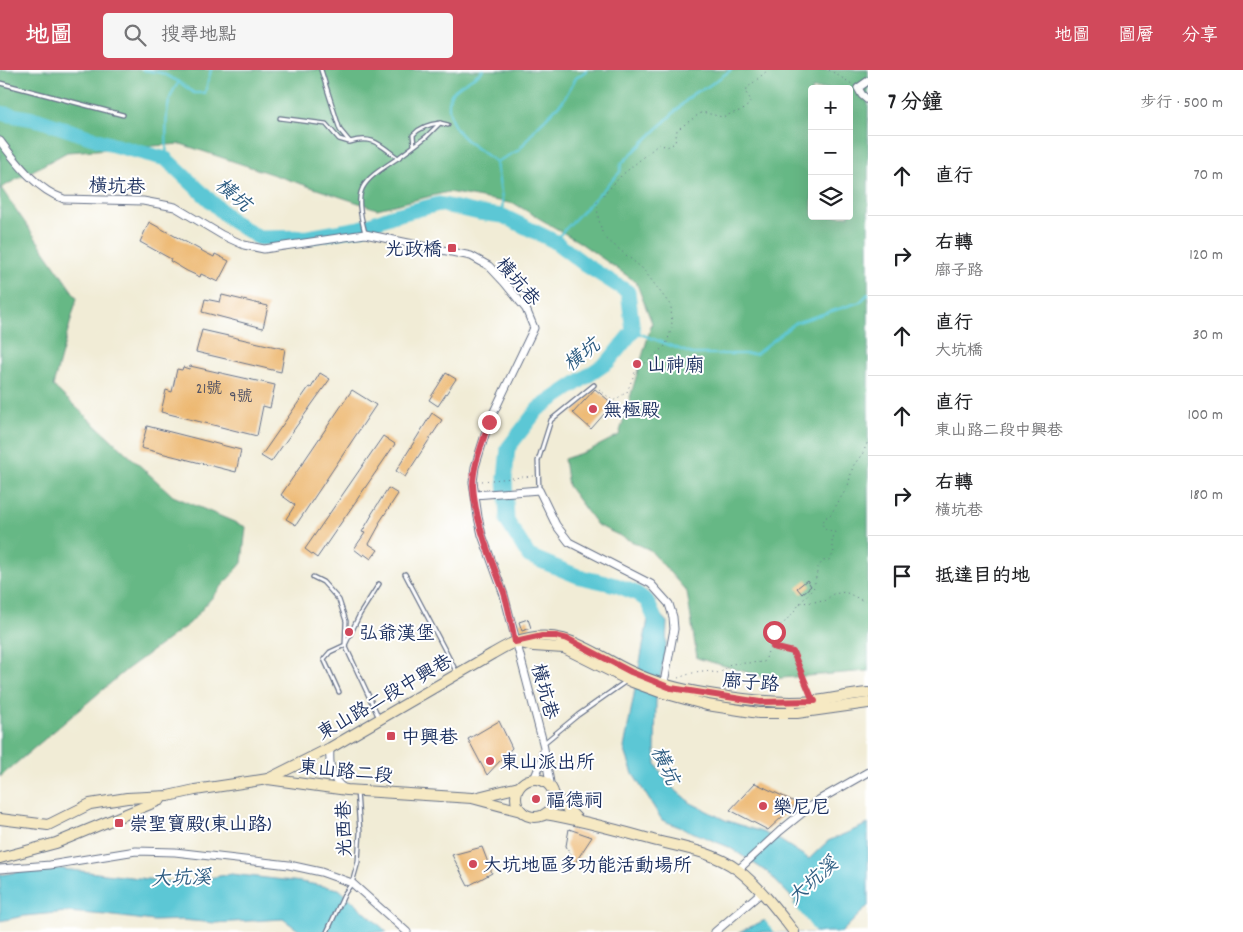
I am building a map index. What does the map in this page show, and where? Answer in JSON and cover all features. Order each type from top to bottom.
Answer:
[{"type":"main road","points":[[515,642],[533,646],[564,648],[662,689]]},
{"type":"main road","name":"東山路二段中興巷","points":[[268,779],[330,748],[515,642]]},
{"type":"main road","name":"廍子路","points":[[662,689],[760,702],[815,701],[868,693]]},
{"type":"main road","name":"廍子路","points":[[662,689],[707,705],[759,712],[797,713],[868,703]]},
{"type":"main road","name":"東山路二段","points":[[0,819],[48,826],[90,804],[127,798],[168,796],[268,779],[352,790],[472,798],[521,811]]},
{"type":"main road","points":[[472,798],[519,787],[529,780],[541,780],[578,820]]},
{"type":"main road","points":[[519,787],[516,799],[521,811],[531,817],[545,814],[552,807],[553,792]]},
{"type":"main road","name":"東山路二段","points":[[0,858],[56,842],[168,796]]},
{"type":"main road","points":[[545,814],[578,820],[694,850],[742,867],[794,932]]},
{"type":"street","points":[[868,80],[858,88],[868,100]]},
{"type":"street","name":"橫坑巷","points":[[0,141],[16,162],[42,187],[64,199],[143,201],[175,206],[222,235],[244,245],[264,249],[365,234],[470,256],[489,266],[504,282],[526,309],[534,328],[489,422],[475,467],[475,495],[482,534],[504,595],[543,743],[553,792]]},
{"type":"street","points":[[475,495],[539,490],[556,525],[569,542],[651,584],[669,604],[673,617],[674,630],[662,689]]},
{"type":"street","points":[[534,779],[542,760],[543,743]]},
{"type":"street","points":[[330,748],[332,775],[340,786],[352,790]]},
{"type":"street","points":[[742,867],[780,831],[817,801],[868,772]]},
{"type":"street","points":[[0,869],[50,865],[136,851],[174,852],[289,865],[321,872],[352,883],[407,932]]},
{"type":"street","points":[[715,932],[762,892]]},
{"type":"lane","points":[[321,70],[340,130],[350,142]]},
{"type":"lane","points":[[0,83],[123,115]]},
{"type":"lane","points":[[280,118],[326,124],[338,140],[350,142],[361,139],[375,141],[398,158]]},
{"type":"lane","points":[[365,234],[360,215],[360,196],[363,184],[414,146],[440,123]]},
{"type":"lane","points":[[414,146],[413,135],[427,125],[440,123],[448,125]]},
{"type":"lane","points":[[539,490],[538,461],[551,420],[594,385]]},
{"type":"lane","points":[[405,574],[458,674]]},
{"type":"lane","points":[[314,577],[323,582],[339,600],[346,621],[345,645],[380,719]]},
{"type":"lane","points":[[339,692],[324,659],[330,652],[345,645],[360,614],[380,584]]},
{"type":"lane","points":[[543,743],[630,677]]},
{"type":"lane","name":"光西巷","points":[[327,932],[352,883],[360,856],[360,832],[352,790]]},
{"type":"path","points":[[594,385],[613,401],[628,392],[636,372],[666,345],[672,327],[671,306],[643,269],[603,236],[597,202],[622,175],[659,144],[667,147],[675,143],[677,130],[702,112],[722,117],[745,109],[751,100],[746,93],[747,88],[768,70]]},
{"type":"path","points":[[829,70],[858,88]]},
{"type":"path","points":[[773,647],[770,637],[814,587],[818,567],[823,561],[829,560],[834,553],[832,541],[836,532],[825,530],[822,524],[825,518],[831,514],[848,486],[853,466],[864,452],[868,441]]},
{"type":"path","points":[[474,482],[538,475]]},
{"type":"path","points":[[800,603],[825,600],[833,594],[845,592],[868,604]]},
{"type":"path","points":[[701,671],[718,674],[723,672],[730,664],[764,662],[768,656],[768,651],[773,647]]},
{"type":"path","points":[[773,647],[793,652],[811,696],[815,701]]},
{"type":"green space","points":[[0,70],[868,70],[868,671],[770,679],[697,658],[687,592],[650,550],[597,525],[568,486],[564,459],[590,450],[619,435],[652,323],[636,282],[579,242],[515,204],[448,192],[377,209],[181,144],[67,152],[1,188],[77,298],[53,386],[173,496],[246,527],[242,563],[190,623],[126,670],[0,777]]},
{"type":"water","name":"大坑溪","points":[[647,601],[667,622],[666,646],[656,700],[655,749],[656,764],[668,784],[691,803],[725,820],[778,839],[809,859],[828,841],[868,824],[868,906],[842,932],[739,932],[781,913],[796,902],[767,872],[729,847],[662,820],[633,774],[624,748],[649,614]]},
{"type":"water","points":[[46,867],[181,883],[231,874],[301,882],[339,889],[387,932],[301,932],[283,919],[215,923],[182,920],[154,921],[67,912],[24,916],[0,921],[0,875]]},
{"type":"pier","points":[[792,902],[815,932],[774,932],[763,918],[780,911]]},
{"type":"building","points":[[149,222],[214,257],[215,254],[229,261],[218,282],[201,274],[200,277],[187,271],[170,261],[171,259],[140,242]]},
{"type":"building","points":[[222,295],[268,306],[263,328],[202,312],[205,299],[220,302]]},
{"type":"building","points":[[202,330],[285,349],[281,372],[196,352]]},
{"type":"building","points":[[190,366],[275,385],[270,408],[263,406],[257,436],[161,412],[166,390],[172,392],[177,369],[182,370],[183,367],[189,369]]},
{"type":"building","points":[[320,373],[330,379],[271,462],[261,456],[309,387],[311,388]]},
{"type":"building","points":[[446,373],[456,379],[438,406],[429,400]]},
{"type":"building","name":"無極殿","points":[[595,389],[613,404],[591,429],[573,413]]},
{"type":"building","points":[[352,390],[376,405],[296,525],[286,519],[295,505],[281,495]]},
{"type":"building","points":[[432,413],[442,420],[405,477],[396,471]]},
{"type":"building","points":[[147,426],[241,450],[236,472],[141,448]]},
{"type":"building","points":[[383,436],[395,444],[317,558],[305,549]]},
{"type":"building","points":[[388,488],[398,494],[379,523],[369,544],[378,550],[371,559],[354,549],[365,533],[362,532]]},
{"type":"building","points":[[807,580],[811,586],[802,594],[797,588]]},
{"type":"building","points":[[528,619],[531,628],[522,631],[519,622]]},
{"type":"building","name":"東山派出所","points":[[499,721],[512,748],[487,775],[468,739]]},
{"type":"building","name":"樂尼尼","points":[[755,783],[797,803],[768,830],[730,810]]},
{"type":"building","points":[[569,829],[592,837],[569,872],[562,868],[571,855],[566,846]]},
{"type":"building","name":"大坑地區多功能活動場所","points":[[482,847],[492,873],[468,886],[452,855]]},
{"type":"waterway","points":[[143,70],[162,73],[179,82]]},
{"type":"waterway","points":[[166,159],[168,109],[173,91],[179,82],[194,93],[205,93],[211,70]]},
{"type":"waterway","points":[[483,70],[452,93],[449,99],[449,108],[454,126],[459,133],[473,146],[496,162]]},
{"type":"waterway","points":[[503,216],[496,162],[519,150],[536,128],[563,101],[576,78],[587,70]]},
{"type":"waterway","points":[[554,241],[620,172],[621,164],[694,93],[707,87],[731,70]]},
{"type":"waterway","name":"橫坑","points":[[0,113],[39,120],[113,145],[166,159],[232,221],[259,238],[308,237],[360,228],[392,216],[439,204],[503,216],[554,241],[587,266],[628,292],[633,331],[608,362],[538,409],[508,448],[505,478],[507,521],[529,556],[580,577],[616,585],[636,593],[647,601],[655,619]]},
{"type":"waterway","points":[[633,331],[692,354],[756,354],[795,323],[860,302],[868,294]]},
{"type":"place","name":"光政橋","points":[[452,248]]},
{"type":"place","name":"山神廟","points":[[637,364]]},
{"type":"place","name":"無極殿","points":[[593,409]]},
{"type":"place","name":"弘爺漢堡","points":[[349,632]]},
{"type":"place","name":"中興巷","points":[[391,736]]},
{"type":"place","name":"東山派出所","points":[[490,761]]},
{"type":"place","name":"福德祠","points":[[536,799]]},
{"type":"place","name":"樂尼尼","points":[[763,806]]},
{"type":"place","name":"崇聖寶殿(東山路)","points":[[119,823]]},
{"type":"place","name":"大坑地區多功能活動場所","points":[[473,864]]},
{"type":"route","points":[[489,422],[475,467],[473,482],[482,534],[504,595],[515,642],[542,636],[556,636],[568,639],[631,672],[671,688],[760,702],[815,701],[811,696],[793,652],[773,647],[770,637],[774,632]]}]
